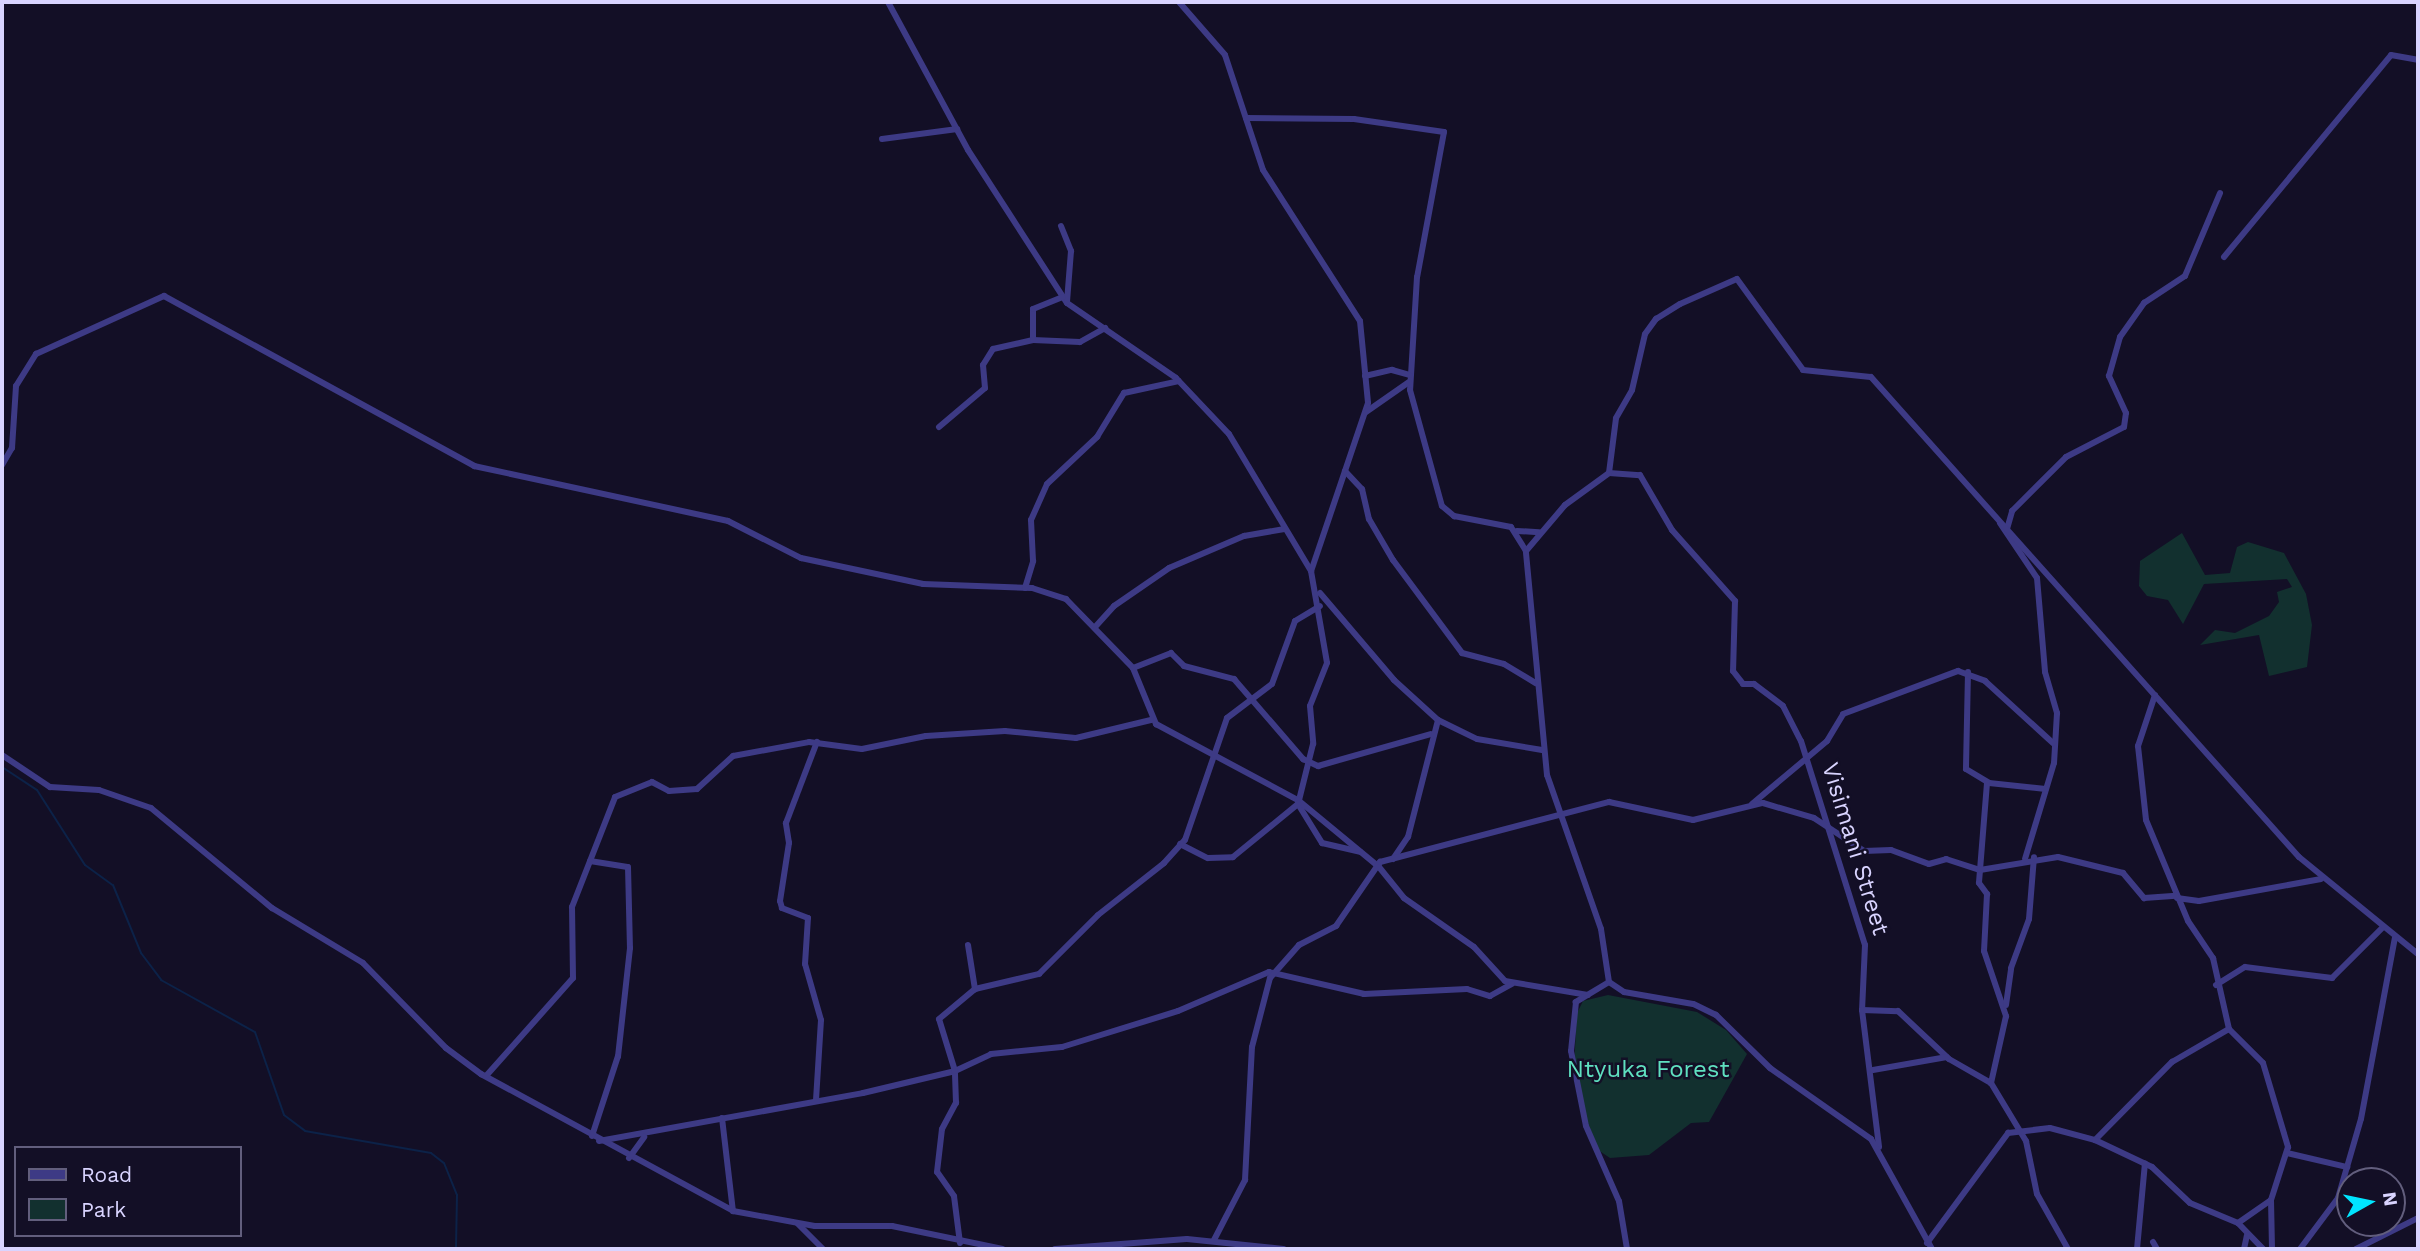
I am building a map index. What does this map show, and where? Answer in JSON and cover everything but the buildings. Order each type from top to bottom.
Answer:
[{"type":"street","points":[[888,2],[957,129],[1065,300],[1179,381],[1240,448],[1284,529],[1311,571],[1320,606],[1327,663],[1310,706],[1307,762],[1298,802],[1233,857],[1208,858],[1180,844]]},
{"type":"street","points":[[1179,2],[1225,55],[1263,170],[1359,317],[1366,376],[1366,412],[1311,571]]},
{"type":"street","points":[[2224,257],[2391,55],[2418,60]]},
{"type":"street","points":[[1246,118],[1354,119],[1444,132],[1417,277],[1409,379],[1442,506],[1454,516],[1515,530],[1539,532]]},
{"type":"street","points":[[882,139],[957,129]]},
{"type":"street","points":[[2007,529],[2012,511],[2066,457],[2124,426],[2126,413],[2109,376],[2120,337],[2144,303],[2185,276],[2220,193]]},
{"type":"street","points":[[1061,226],[1071,251],[1065,300]]},
{"type":"street","points":[[1526,551],[1539,532],[1609,473],[1616,418],[1632,390],[1649,326],[1680,304],[1737,279],[1803,370],[1867,374],[2321,879],[2418,954]]},
{"type":"street","points":[[2,465],[12,448],[16,386],[36,354],[164,296],[474,466],[728,521],[793,556],[890,578],[1025,588],[1066,599],[1096,626],[1133,668],[1151,720],[1298,802],[1375,864],[1404,898],[1475,947],[1512,984],[1588,995]]},
{"type":"street","points":[[1033,340],[1033,311],[1065,300]]},
{"type":"street","points":[[939,427],[985,388],[988,353],[1033,340],[1073,343],[1105,328]]},
{"type":"street","points":[[1366,376],[1392,370],[1409,379]]},
{"type":"street","points":[[1366,412],[1409,379]]},
{"type":"street","points":[[1025,588],[1033,561],[1031,520],[1047,484],[1097,437],[1124,393],[1179,381]]},
{"type":"street","points":[[1345,471],[1362,489],[1369,519],[1393,560],[1462,653],[1504,664],[1536,683]]},
{"type":"street","name":"Visimani Street","points":[[1609,473],[1640,475],[1672,530],[1735,601],[1732,666],[1743,684],[1771,697],[1785,709],[1806,756],[1865,944],[1863,1010],[1873,1070],[1879,1149]]},
{"type":"street","points":[[2000,523],[2037,578],[2045,672],[2056,709],[2046,789],[2025,859]]},
{"type":"street","points":[[1096,626],[1114,606],[1169,568],[1244,536],[1284,529]]},
{"type":"street","points":[[1515,530],[1526,551],[1542,750],[1559,812],[1601,929],[1609,982],[1623,992],[1693,1004],[1716,1015],[1770,1068],[1879,1149],[1932,1249]]},
{"type":"street","points":[[1317,589],[1394,680],[1438,720],[1478,739],[1542,750]]},
{"type":"street","points":[[960,1243],[956,1201],[937,1167],[942,1129],[955,1107],[955,1071],[939,1018],[975,989],[1039,974],[1180,844],[1230,713],[1253,699],[1274,681],[1295,621],[1320,606]]},
{"type":"street","points":[[1133,668],[1176,654],[1185,667],[1234,679],[1307,762],[1326,766],[1431,734]]},
{"type":"street","points":[[1968,672],[2053,743]]},
{"type":"street","points":[[1752,804],[1838,730],[1843,714],[1910,686],[1968,672]]},
{"type":"street","points":[[1968,672],[1966,768],[1987,783],[2046,789]]},
{"type":"street","points":[[2155,695],[2142,722],[2138,771],[2149,829],[2177,897],[2213,958],[2216,985],[2229,1029],[2263,1063],[2287,1153],[2271,1200],[2272,1249]]},
{"type":"street","points":[[486,1076],[573,978],[572,907],[615,797],[652,782],[669,791],[697,789],[733,756],[817,742],[862,749],[926,736],[1005,731],[1076,738],[1151,720]]},
{"type":"street","points":[[1393,859],[1408,837],[1431,734],[1438,720]]},
{"type":"street","points":[[816,1100],[821,1020],[806,964],[808,918],[782,908],[779,901],[789,843],[786,823],[817,742]]},
{"type":"street","points":[[2,755],[50,787],[99,790],[152,808],[272,908],[363,963],[446,1048],[486,1076],[629,1158],[733,1211],[798,1224],[884,1225],[960,1243],[1003,1249]]},
{"type":"street","points":[[1987,783],[1979,886],[1987,894],[1984,951],[2006,1007]]},
{"type":"street","points":[[1298,802],[1322,843],[1362,853]]},
{"type":"street","points":[[1214,1240],[1244,1185],[1252,1047],[1273,972],[1299,944],[1342,919],[1375,864],[1515,831],[1559,812],[1609,802],[1696,820],[1752,804],[1790,807],[1826,826],[1857,849],[1980,870],[2034,857],[2121,872],[2144,898],[2177,897],[2199,901],[2321,879]]},
{"type":"street","points":[[1991,1083],[2011,968],[2029,919],[2034,857]]},
{"type":"street","points":[[590,861],[628,867],[630,948],[618,1056],[592,1136]]},
{"type":"street","points":[[2216,985],[2245,967],[2332,978],[2382,928]]},
{"type":"street","points":[[2287,1153],[2347,1167],[2395,938]]},
{"type":"street","points":[[968,945],[975,989]]},
{"type":"street","points":[[599,1141],[644,1137],[722,1118],[955,1071],[991,1054],[1066,1046],[1273,972],[1364,994],[1466,989],[1490,996],[1512,984]]},
{"type":"street","points":[[1609,982],[1575,1007],[1572,1063],[1586,1126],[1619,1201],[1627,1249]]},
{"type":"street","points":[[1863,1010],[1898,1011],[1947,1057],[1991,1083],[2027,1143],[2037,1194],[2068,1249]]},
{"type":"street","points":[[2095,1140],[2172,1062],[2229,1029]]},
{"type":"street","points":[[1873,1070],[1947,1057]]},
{"type":"street","points":[[722,1118],[733,1211]]},
{"type":"street","points":[[1927,1243],[1958,1194],[2018,1130],[2050,1128],[2095,1140],[2145,1163],[2190,1203],[2238,1223],[2263,1249]]},
{"type":"street","points":[[629,1158],[644,1137]]},
{"type":"street","points":[[2137,1249],[2145,1163]]},
{"type":"street","points":[[2300,1249],[2329,1215],[2336,1196]]},
{"type":"street","points":[[2238,1223],[2271,1200]]},
{"type":"street","points":[[2356,1249],[2418,1218]]},
{"type":"street","points":[[798,1224],[823,1249]]},
{"type":"street","points":[[2244,1249],[2247,1235]]},
{"type":"street","points":[[1055,1249],[1214,1240],[1283,1249]]},
{"type":"green space","points":[[2182,533],[2205,575],[2230,573],[2237,547],[2248,542],[2284,553],[2306,594],[2312,625],[2307,667],[2269,676],[2259,635],[2200,645],[2215,630],[2235,633],[2269,616],[2279,602],[2277,592],[2292,587],[2287,579],[2204,584],[2183,624],[2168,600],[2147,596],[2139,586],[2140,561]]},
{"type":"green space","name":"Ntyuka Forest","points":[[1608,995],[1697,1012],[1726,1030],[1747,1054],[1709,1122],[1691,1123],[1649,1155],[1610,1158],[1598,1150],[1583,1110],[1574,1066],[1577,1013],[1583,1001]]},
{"type":"waterway","points":[[2,767],[37,790],[85,865],[113,885],[141,953],[161,980],[255,1032],[284,1115],[305,1131],[431,1153],[444,1163],[457,1195],[456,1249]]}]
